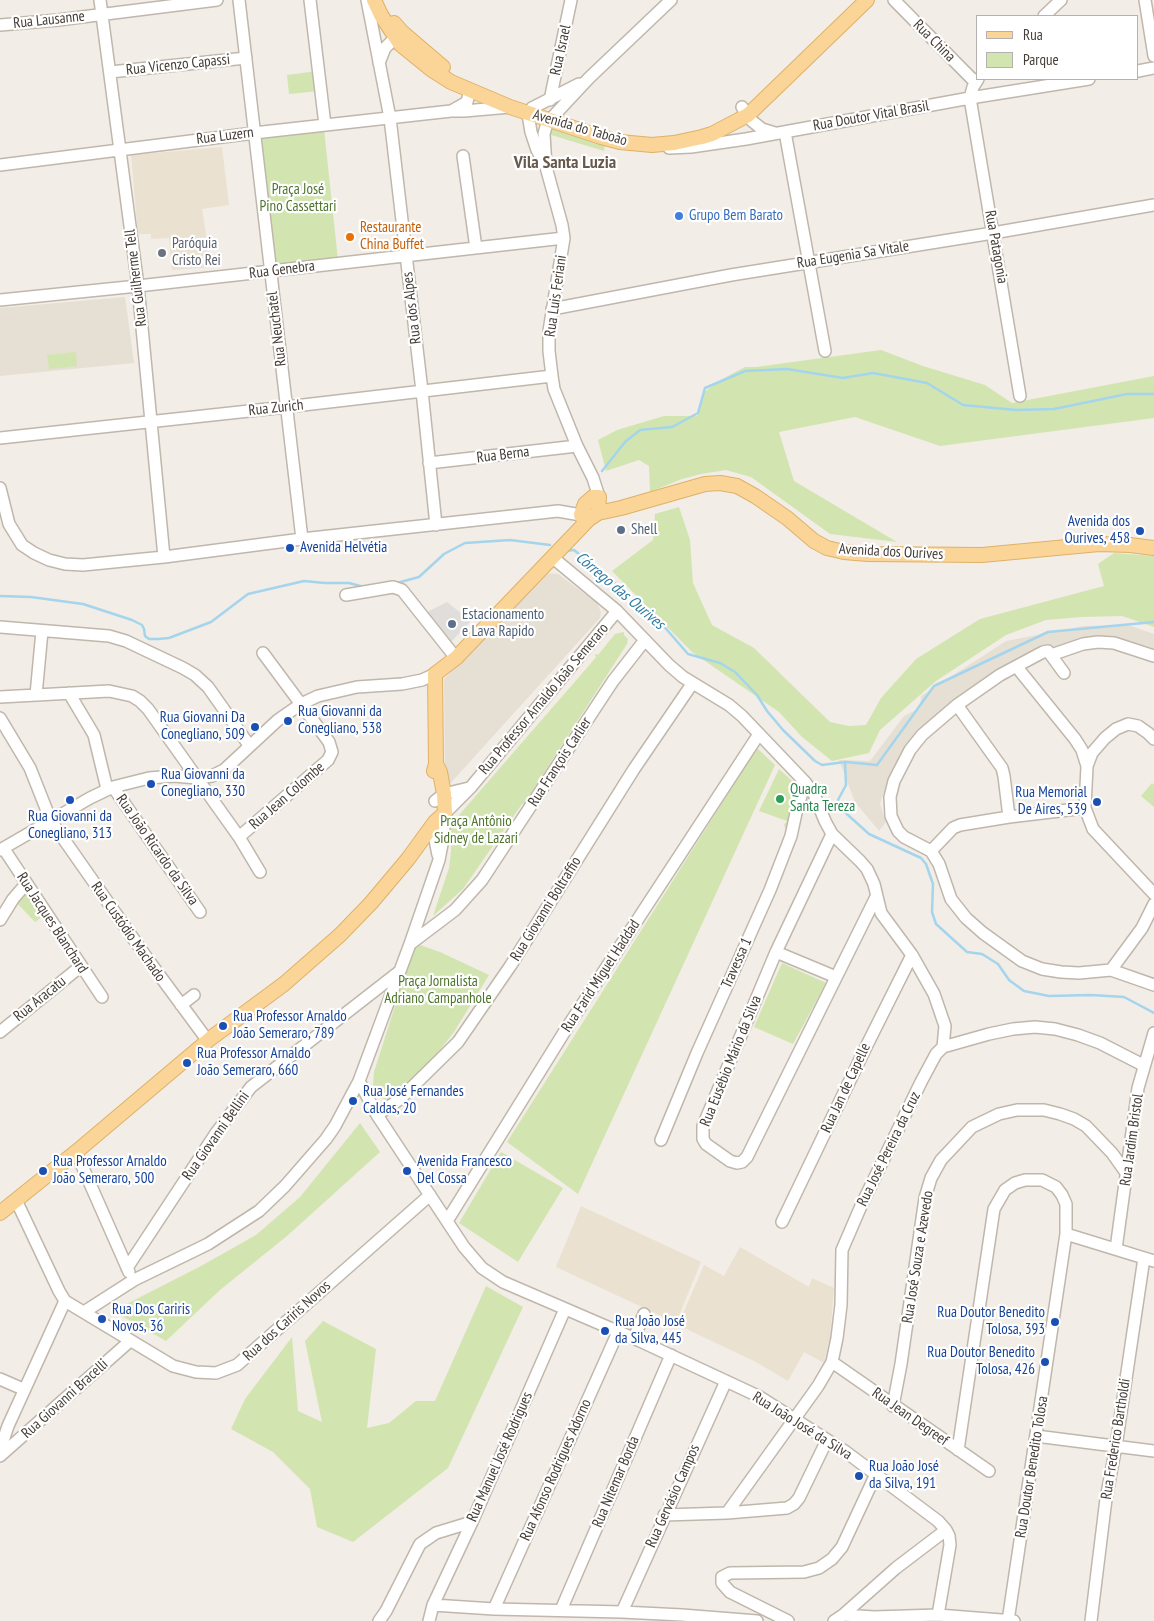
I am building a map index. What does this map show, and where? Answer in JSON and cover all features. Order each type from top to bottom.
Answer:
[{"type":"main road","name":"Avenida do Taboão","points":[[374,0],[380,15],[396,37],[415,57],[451,82],[510,107],[530,111],[620,142],[652,145],[674,143],[712,134],[747,114],[867,0]]},
{"type":"main road","name":"Avenida do Taboão","points":[[383,0],[391,18],[402,32],[437,63],[465,80],[520,102],[530,111]]},
{"type":"main road","name":"Avenida do Taboão","points":[[552,118],[607,132],[658,138],[673,137],[747,114],[855,0]]},
{"type":"main road","name":"Avenida dos Ourives","points":[[590,509],[609,506],[621,508],[705,484],[720,483],[737,486],[755,496],[787,518],[814,541],[828,548],[844,552],[982,555],[1099,544],[1154,548]]},
{"type":"main road","points":[[440,818],[440,798],[433,774],[436,764],[435,674],[456,658],[572,536],[590,509]]},
{"type":"main road","name":"Rua Professor Arnaldo João Semeraro","points":[[0,1213],[208,1041],[284,984],[326,948],[370,903],[440,818]]},
{"type":"street","name":"Rua Guilherme Tell","points":[[100,0],[138,286],[164,557]]},
{"type":"street","name":"Rua Lausanne","points":[[0,25],[218,0]]},
{"type":"street","name":"Rua Neuchatel","points":[[239,0],[302,539]]},
{"type":"street","points":[[310,0],[326,125]]},
{"type":"street","name":"Rua dos Alpes","points":[[367,0],[390,118],[436,525]]},
{"type":"street","name":"Rua Israel","points":[[550,100],[571,0]]},
{"type":"street","points":[[552,118],[589,78],[671,0]]},
{"type":"street","name":"Rua China","points":[[894,0],[976,79]]},
{"type":"street","points":[[1045,15],[1061,0]]},
{"type":"street","points":[[1147,0],[1154,56]]},
{"type":"street","points":[[380,63],[385,48],[396,37]]},
{"type":"street","name":"Rua Vicenzo Capassi","points":[[110,72],[246,58]]},
{"type":"street","points":[[1139,71],[1154,68]]},
{"type":"street","points":[[530,111],[589,78]]},
{"type":"street","points":[[970,98],[977,80]]},
{"type":"street","name":"Rua Doutor Vital Brasil","points":[[652,145],[678,148],[746,139],[970,98],[1083,80]]},
{"type":"street","points":[[451,111],[460,108],[467,102],[470,90]]},
{"type":"street","name":"Rua Patagonia","points":[[970,98],[1020,396]]},
{"type":"street","name":"Rua Luzern","points":[[0,165],[254,133],[451,111],[510,107]]},
{"type":"street","name":"Rua Luis Feriani","points":[[530,111],[531,132],[536,150],[546,166]]},
{"type":"street","points":[[747,114],[762,129],[780,133],[809,262],[824,351]]},
{"type":"street","points":[[746,139],[747,114]]},
{"type":"street","name":"Rua Luis Feriani","points":[[552,118],[545,126],[546,166],[564,238],[552,309],[549,351],[554,389],[577,446],[593,478],[590,509]]},
{"type":"street","points":[[463,156],[476,248]]},
{"type":"street","name":"Rua Eugenia Sa Vitale","points":[[552,309],[730,275],[1154,205]]},
{"type":"street","name":"Rua Genebra","points":[[0,300],[564,238]]},
{"type":"street","name":"Rua Zurich","points":[[0,438],[286,408],[552,376]]},
{"type":"street","name":"Rua Berna","points":[[429,463],[577,446]]},
{"type":"street","points":[[0,488],[9,524],[18,539],[28,549],[49,560],[65,564],[83,565],[164,557],[302,539],[590,509]]},
{"type":"street","points":[[552,557],[617,611],[669,665],[692,684],[729,705],[742,716],[805,782],[814,794],[832,834],[867,869],[874,884],[881,913],[912,955],[934,994],[945,1026],[943,1047],[989,1034],[1035,1027],[1055,1029],[1078,1035],[1100,1043],[1143,1065]]},
{"type":"street","points":[[346,595],[385,588],[398,588],[406,593],[456,658]]},
{"type":"street","name":"Rua Professor Arnaldo João Semeraro","points":[[440,818],[471,787],[617,611]]},
{"type":"street","points":[[0,628],[42,630],[118,638],[195,674],[208,688],[249,746]]},
{"type":"street","points":[[36,694],[42,630]]},
{"type":"street","name":"Rua François Carlier","points":[[410,944],[455,910],[482,880],[608,688],[645,640]]},
{"type":"street","points":[[1051,655],[1083,644],[1098,642],[1114,643],[1154,656]]},
{"type":"street","points":[[1064,673],[1048,651],[1034,655],[1000,675],[957,705],[922,735],[910,750],[894,780],[890,797],[891,816],[898,831],[904,837],[931,851],[939,864],[951,899],[966,918],[983,933],[1022,960],[1042,969],[1061,972],[1079,973],[1111,970],[1154,985]]},
{"type":"street","points":[[263,653],[301,704]]},
{"type":"street","points":[[1020,671],[1075,739],[1082,750],[1087,766]]},
{"type":"street","points":[[2,850],[110,788],[150,778],[174,776],[197,778],[212,776],[224,770],[278,720],[301,704],[318,696],[357,687],[402,684],[422,680],[435,674]]},
{"type":"street","name":"Rua Giovanni Boltraffio","points":[[377,1115],[400,1099],[458,1042],[511,964],[634,769],[692,684]]},
{"type":"street","points":[[0,697],[115,692],[132,696],[140,701],[148,709],[239,837],[260,872]]},
{"type":"street","points":[[69,693],[94,735],[110,788]]},
{"type":"street","name":"Rua Jean Colombe","points":[[239,837],[328,760],[332,752],[329,742],[301,704]]},
{"type":"street","points":[[957,705],[1002,768],[1009,817]]},
{"type":"street","name":"Rua Custódio Machado","points":[[0,718],[30,768],[51,822],[208,1041]]},
{"type":"street","points":[[1154,739],[1148,732],[1138,726],[1128,724],[1116,729],[1105,738],[1092,753],[1087,766],[1085,808],[1093,829],[1154,894]]},
{"type":"street","name":"Rua Farid Miguel Haddad","points":[[447,1221],[568,1026],[758,734]]},
{"type":"street","name":"Travessa 1","points":[[661,1140],[697,1053],[770,890],[791,836],[805,782]]},
{"type":"street","name":"Rua Professor Arnaldo João Semeraro","points":[[440,798],[471,787]]},
{"type":"street","name":"Rua João Ricardo da Silva","points":[[110,788],[200,912]]},
{"type":"street","points":[[931,851],[952,828],[968,823],[1085,808]]},
{"type":"street","points":[[84,1312],[134,1280],[208,1244],[259,1211],[275,1197],[336,1126],[359,1081],[439,860],[435,840],[440,818]]},
{"type":"street","name":"Rua Eusébio Mário da Silva","points":[[832,834],[776,952],[703,1126],[703,1139],[706,1144],[730,1160],[737,1163],[742,1162],[747,1157],[876,897]]},
{"type":"street","name":"Rua Jacques Blanchard","points":[[2,850],[102,997]]},
{"type":"street","points":[[0,920],[13,899],[26,884]]},
{"type":"street","points":[[1111,970],[1142,928],[1154,904]]},
{"type":"street","points":[[776,952],[836,977]]},
{"type":"street","name":"Rua Jan de Capelle","points":[[782,1222],[912,955]]},
{"type":"street","name":"Rua Aracatu","points":[[0,1032],[81,966]]},
{"type":"street","name":"Rua Giovanni Bellini","points":[[127,1268],[216,1133],[251,1087],[400,972]]},
{"type":"street","points":[[181,1004],[194,995]]},
{"type":"street","name":"Rua Jardim Bristol","points":[[1116,1249],[1128,1174],[1135,1110],[1143,1065],[1154,1033]]},
{"type":"street","name":"Rua José Pereira da Cruz","points":[[727,1513],[818,1386],[832,1362],[841,1305],[842,1250],[861,1206],[921,1082],[936,1054],[943,1047]]},
{"type":"street","points":[[359,1081],[377,1115],[464,1247],[482,1268],[503,1282],[564,1309]]},
{"type":"street","name":"Rua José Souza e Azevedo","points":[[894,1406],[925,1198],[931,1178],[941,1160],[972,1127],[987,1119],[1017,1110],[1044,1110],[1060,1114],[1086,1126],[1112,1153],[1128,1174]]},
{"type":"street","points":[[76,1152],[134,1280]]},
{"type":"street","name":"Rua Doutor Benedito Tolosa","points":[[958,1450],[994,1209],[1006,1190],[1015,1182],[1042,1180],[1056,1187],[1066,1204],[1066,1234],[1011,1621]]},
{"type":"street","name":"Rua dos Cariris Novos","points":[[65,1301],[173,1366],[196,1372],[216,1373],[237,1365],[430,1195]]},
{"type":"street","points":[[0,1455],[3,1439],[23,1389],[65,1301],[16,1200]]},
{"type":"street","points":[[1066,1234],[1149,1260]]},
{"type":"street","name":"Rua Frederico Bartholdi","points":[[1091,1621],[1106,1500],[1149,1260]]},
{"type":"street","name":"Rua João José da Silva","points":[[564,1309],[634,1338],[758,1396],[876,1474],[938,1521],[946,1530]]},
{"type":"street","name":"Rua Manuel José Rodrigues","points":[[429,1621],[433,1605],[472,1522],[564,1309]]},
{"type":"street","points":[[634,1338],[644,1314]]},
{"type":"street","name":"Rua Afonso Rodrigues Adorno","points":[[494,1609],[618,1332]]},
{"type":"street","name":"Rua Giovanni Bracelli","points":[[0,1455],[130,1341]]},
{"type":"street","name":"Rua Nitemar Borda","points":[[561,1610],[671,1355]]},
{"type":"street","name":"Rua Jean Degreef","points":[[832,1362],[989,1471]]},
{"type":"street","points":[[0,1379],[23,1389]]},
{"type":"street","name":"Rua Gervásio Campos","points":[[628,1615],[664,1515],[726,1381]]},
{"type":"street","points":[[1036,1436],[1154,1451]]},
{"type":"street","points":[[664,1515],[727,1513],[787,1508],[794,1504],[827,1440]]},
{"type":"street","points":[[784,1620],[730,1592],[724,1587],[721,1580],[724,1575],[730,1573],[804,1572],[819,1568],[832,1559],[842,1546],[876,1474]]},
{"type":"street","points":[[379,1621],[420,1544],[436,1534],[472,1522]]},
{"type":"street","points":[[837,1619],[896,1568],[946,1530],[950,1545],[938,1615]]},
{"type":"street","points":[[433,1605],[494,1609],[561,1610],[628,1615],[682,1614],[755,1621]]},
{"type":"street","points":[[837,1619],[938,1615],[1011,1621]]},
{"type":"street","points":[[764,1621],[784,1620]]},
{"type":"shaded area","points":[[222,147],[229,205],[202,209],[211,267],[172,270],[169,238],[151,239],[151,234],[138,234],[131,155]]},
{"type":"shaded area","points":[[125,297],[134,363],[0,376],[0,308]]},
{"type":"shaded area","points":[[545,573],[558,574],[597,603],[601,612],[600,618],[447,787],[445,774],[444,679],[494,629]]},
{"type":"shaded area","name":"Estacionamento e Lava Rapido","points":[[447,602],[471,621],[449,644],[427,612]]},
{"type":"shaded area","points":[[1128,625],[1154,634],[1154,653],[1114,639],[1004,668],[919,730],[889,776],[880,804],[886,822],[879,831],[855,802],[839,760],[870,761],[904,716],[920,708],[921,696],[1006,641],[1084,626]]},
{"type":"shaded area","points":[[581,1206],[701,1262],[676,1323],[556,1267]]},
{"type":"shaded area","points":[[740,1247],[809,1287],[812,1278],[834,1288],[830,1337],[824,1363],[804,1352],[788,1381],[756,1362],[678,1325],[704,1265],[724,1276]]},
{"type":"green space","points":[[317,71],[319,91],[289,94],[287,75]]},
{"type":"green space","points":[[552,123],[605,141],[604,151],[548,134]]},
{"type":"green space","name":"Praça José Pino Cassettari","points":[[324,129],[338,260],[272,267],[258,136]]},
{"type":"green space","points":[[881,350],[923,366],[985,385],[1012,403],[1154,376],[1154,418],[940,446],[855,417],[779,432],[794,481],[897,542],[830,534],[751,477],[726,470],[682,479],[650,492],[649,466],[639,460],[606,471],[598,440],[617,430],[664,416],[697,416],[704,392],[745,367]]},
{"type":"green space","points":[[76,352],[77,366],[49,369],[47,355]]},
{"type":"green space","points":[[679,507],[690,540],[693,583],[712,625],[754,648],[830,722],[849,726],[866,725],[881,698],[916,659],[980,619],[1104,586],[1098,564],[1114,553],[1154,556],[1154,627],[1122,616],[1082,617],[1046,620],[1006,635],[936,681],[880,730],[869,753],[832,761],[802,737],[779,712],[692,652],[612,571],[653,540],[655,514]]},
{"type":"green space","name":"Praça Antônio Sidney de Lazari","points":[[624,632],[628,639],[627,644],[524,804],[522,804],[463,889],[433,916],[449,868],[451,827],[453,822],[592,662],[596,657],[595,655],[598,655],[615,634]]},
{"type":"green space","points":[[757,748],[775,765],[578,1194],[507,1142]]},
{"type":"green space","name":"Quadra Santa Tereza","points":[[779,769],[799,787],[809,801],[794,834],[788,835],[784,825],[787,821],[759,811]]},
{"type":"green space","points":[[1152,783],[1154,785],[1154,807],[1141,796]]},
{"type":"green space","points":[[25,887],[46,914],[35,922],[14,900]]},
{"type":"green space","name":"Praça Jornalista Adriano Campanhole","points":[[417,944],[440,952],[489,975],[454,1032],[420,1075],[398,1095],[387,1100],[376,1096],[373,1085],[374,1072]]},
{"type":"green space","points":[[782,963],[826,983],[793,1044],[754,1027]]},
{"type":"green space","points":[[360,1123],[380,1152],[287,1236],[220,1290],[166,1341],[113,1311],[201,1266],[256,1235],[300,1197]]},
{"type":"green space","points":[[501,1152],[563,1188],[518,1262],[459,1223]]},
{"type":"green space","points":[[486,1286],[523,1307],[448,1468],[353,1542],[317,1527],[310,1489],[273,1452],[231,1429],[245,1399],[292,1337],[298,1411],[322,1422],[305,1341],[323,1321],[376,1349],[367,1428],[389,1423],[416,1401],[435,1401]]},
{"type":"waterway","points":[[602,471],[625,442],[640,430],[672,427],[698,413],[705,388],[745,371],[787,369],[843,378],[873,373],[927,383],[963,405],[1016,410],[1054,409],[1127,394],[1154,394]]},
{"type":"waterway","name":"Córrego das Ourives","points":[[397,583],[419,577],[444,554],[465,543],[510,540],[550,545]]},
{"type":"waterway","name":"Córrego das Ourives","points":[[565,551],[574,550],[654,615],[688,654],[720,663],[735,672],[757,695],[767,711],[783,730],[815,761],[822,765],[845,762],[846,785],[838,800],[838,806],[869,834],[921,858],[926,864],[933,884],[932,912],[936,924],[967,952],[982,954],[998,964],[1009,980],[1024,991],[1049,996],[1091,995],[1124,997],[1154,1013]]},
{"type":"waterway","name":"Córrego das Ourives","points":[[0,596],[31,597],[83,604],[132,620],[142,625],[145,636],[149,639],[158,639],[169,638],[211,622],[248,594],[304,581],[349,583],[364,587]]},
{"type":"waterway","points":[[846,762],[877,765],[934,686],[1048,632],[1154,622]]},
{"type":"place","name":"Grupo Bem Barato","points":[[679,216]]},
{"type":"place","name":"Restaurante China Buffet","points":[[350,237]]},
{"type":"place","name":"Paróquia Cristo Rei","points":[[162,253]]},
{"type":"place","name":"Shell","points":[[621,530]]},
{"type":"place","name":"Avenida dos Ourives, 458","points":[[1140,531]]},
{"type":"place","name":"Avenida Helvétia","points":[[290,548]]},
{"type":"place","name":"Estacionamento e Lava Rapido","points":[[452,624]]},
{"type":"place","name":"Rua Giovanni da Conegliano, 538","points":[[288,721]]},
{"type":"place","name":"Rua Giovanni Da Conegliano, 509","points":[[255,727]]},
{"type":"place","name":"Rua Giovanni da Conegliano, 330","points":[[151,784]]},
{"type":"place","name":"Quadra Santa Tereza","points":[[780,799]]},
{"type":"place","name":"Rua Giovanni da Conegliano, 313","points":[[70,800]]},
{"type":"place","name":"Rua Memorial De Aires, 539","points":[[1097,802]]},
{"type":"place","name":"Rua Professor Arnaldo João Semeraro, 789","points":[[223,1026]]},
{"type":"place","name":"Rua Professor Arnaldo João Semeraro, 660","points":[[187,1063]]},
{"type":"place","name":"Rua José Fernandes Caldas, 20","points":[[353,1101]]},
{"type":"place","name":"Rua Professor Arnaldo João Semeraro, 500","points":[[43,1171]]},
{"type":"place","name":"Avenida Francesco Del Cossa","points":[[407,1171]]},
{"type":"place","name":"Rua Dos Cariris Novos, 36","points":[[102,1319]]},
{"type":"place","name":"Rua Doutor Benedito Tolosa, 393","points":[[1055,1322]]},
{"type":"place","name":"Rua João José da Silva, 445","points":[[605,1331]]},
{"type":"place","name":"Rua Doutor Benedito Tolosa, 426","points":[[1045,1362]]},
{"type":"place","name":"Rua João José da Silva, 191","points":[[859,1476]]},
{"type":"district","name":"Vila Santa Luzia","points":[[565,163]]}]
